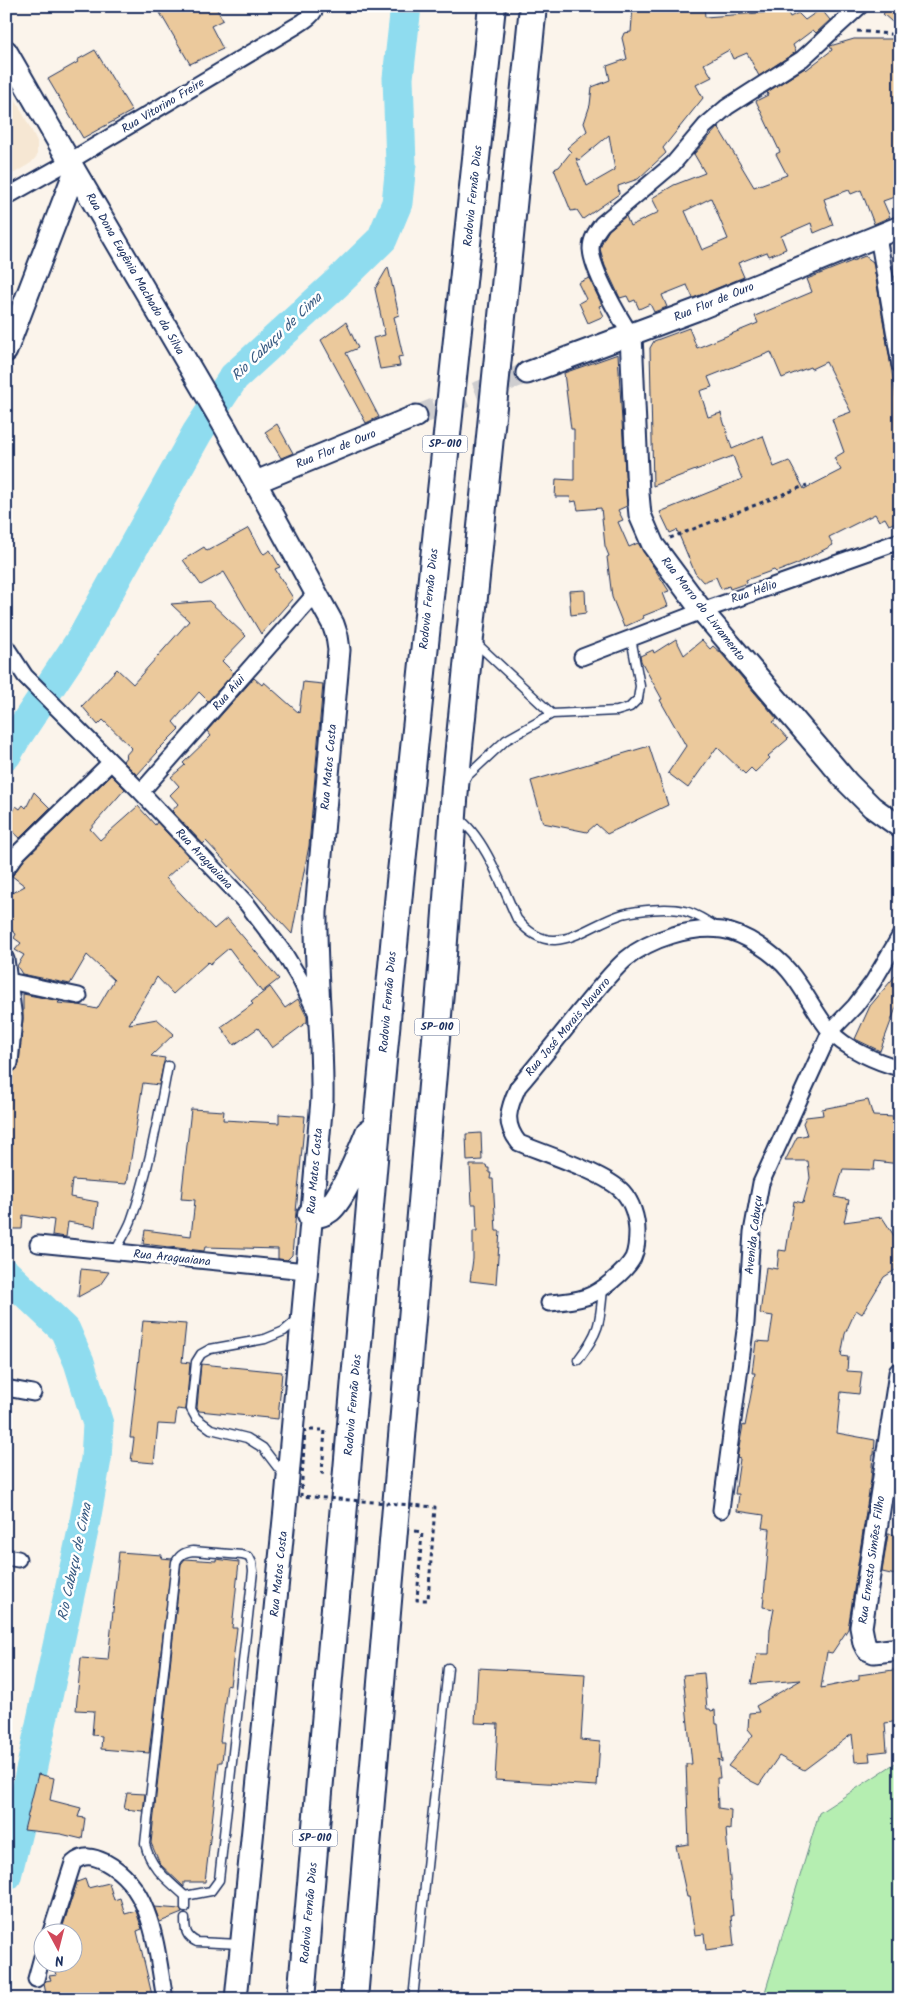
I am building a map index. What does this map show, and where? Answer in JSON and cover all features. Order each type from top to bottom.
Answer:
[{"type":"highway","name":"Rodovia Fernão Dias","points":[[301,1999],[378,1114],[402,863],[492,6]]},
{"type":"highway","name":"SP-010","points":[[354,1999],[442,968],[455,787],[533,6]]},
{"type":"highway","points":[[311,1215],[323,1213],[331,1208],[348,1179],[378,1114]]},
{"type":"street","points":[[631,335],[617,313],[593,261],[591,249],[596,232],[602,224],[672,164],[705,126],[727,107],[802,60],[837,29],[853,7]]},
{"type":"street","name":"Rua Vitorino Freire","points":[[6,197],[72,166],[310,17],[316,8]]},
{"type":"street","name":"Rua Dona Eugênia Machado da Silva","points":[[6,51],[196,378]]},
{"type":"street","points":[[6,351],[64,203],[72,166]]},
{"type":"street","name":"Rua Flor de Ouro","points":[[527,373],[696,310],[900,227]]},
{"type":"street","points":[[878,236],[900,365]]},
{"type":"street","name":"Rua Morro do Livramento","points":[[631,335],[640,515],[653,545],[702,611],[848,783],[872,807],[900,827]]},
{"type":"street","name":"Rua Matos Costa","points":[[196,378],[226,428],[316,593],[337,636],[339,650],[316,912],[316,975],[321,1023],[322,1100],[288,1482],[236,1999]]},
{"type":"street","name":"Rua Flor de Ouro","points":[[256,482],[416,416]]},
{"type":"street","name":"Rua Hélio","points":[[582,658],[702,611],[900,542]]},
{"type":"street","name":"Rua Aiui","points":[[141,792],[316,593]]},
{"type":"street","name":"Rua Araguaiana","points":[[6,647],[25,676],[141,792],[247,904],[301,981],[321,1023]]},
{"type":"street","points":[[6,869],[18,853],[111,762]]},
{"type":"street","name":"Rua José Morais Navarro","points":[[548,1303],[568,1302],[588,1297],[603,1288],[620,1273],[632,1258],[637,1242],[637,1223],[632,1206],[624,1193],[614,1185],[597,1175],[519,1143],[512,1134],[508,1122],[510,1105],[518,1087],[604,982],[627,959],[650,945],[675,935],[700,930],[724,930],[748,939],[769,952],[788,970],[830,1032],[855,1050],[888,1065],[900,1068]]},
{"type":"street","name":"Avenida Cabuçu","points":[[721,1510],[746,1323],[755,1205],[760,1183],[830,1032],[855,1006],[873,982],[900,936]]},
{"type":"street","points":[[6,959],[14,1018],[10,1062]]},
{"type":"street","points":[[9,981],[79,996]]},
{"type":"street","name":"Rua Araguaiana","points":[[38,1244],[306,1271]]},
{"type":"street","name":"Rua Ernesto Simões Filho","points":[[900,1373],[862,1627],[864,1643],[867,1649],[874,1652],[900,1649]]},
{"type":"street","points":[[6,1388],[33,1393]]},
{"type":"street","points":[[54,1922],[73,1863],[79,1858],[94,1857],[114,1867],[132,1883],[143,1900],[150,1924],[165,1999]]},
{"type":"street","points":[[36,1979],[38,1972]]},
{"type":"lane","points":[[470,637],[552,714]]},
{"type":"lane","points":[[455,787],[506,740],[552,714],[617,711],[630,707],[638,699],[640,686],[631,638]]},
{"type":"lane","points":[[453,814],[465,823],[478,838],[517,919],[526,930],[539,938],[559,940],[624,914],[666,909],[685,911],[724,930]]},
{"type":"lane","points":[[115,1252],[130,1223],[141,1188],[168,1066]]},
{"type":"lane","points":[[578,1360],[598,1329],[603,1288]]},
{"type":"lane","points":[[288,1482],[277,1464],[263,1448],[247,1438],[210,1429],[196,1418],[191,1409],[196,1362],[201,1354],[210,1348],[265,1339],[284,1331],[302,1315]]},
{"type":"lane","points":[[185,1896],[211,1891],[219,1880],[253,1571],[249,1557],[242,1555],[193,1551],[179,1556],[176,1562],[145,1844],[148,1856],[155,1868],[185,1896],[185,1908]]},
{"type":"lane","points":[[413,1999],[448,1668]]},
{"type":"lane","points":[[185,1919],[187,1935],[197,1942],[242,1944]]},
{"type":"path","points":[[837,29],[900,35]]},
{"type":"path","points":[[653,545],[807,486]]},
{"type":"path","points":[[305,1429],[301,1496],[435,1507],[428,1600],[417,1600],[422,1532]]},
{"type":"shaded area","points":[[6,81],[37,141],[37,156],[31,163],[6,178]]},
{"type":"green space","points":[[900,1760],[900,1999],[763,1999],[819,1813]]},
{"type":"building","points":[[156,6],[215,6],[223,20],[211,26],[223,49],[190,64]]},
{"type":"building","points":[[633,6],[704,6],[705,17],[787,11],[790,17],[798,13],[805,20],[821,9],[830,20],[816,33],[813,30],[793,45],[796,52],[759,76],[747,53],[733,59],[729,50],[704,64],[712,77],[696,85],[703,98],[663,148],[666,153],[638,179],[618,186],[619,194],[583,219],[577,210],[571,211],[554,169],[559,167],[571,152],[567,148],[587,131],[584,123],[590,105],[592,87],[610,80],[607,66],[627,59],[622,38],[624,33],[631,32]],"holes":[[[609,135],[615,170],[587,186],[576,158],[579,160]]]},
{"type":"building","points":[[891,6],[900,6],[900,29],[883,14]]},
{"type":"building","points":[[854,39],[900,39],[900,195],[883,201],[890,217],[874,224],[861,190],[851,194],[849,190],[824,199],[833,225],[814,233],[811,223],[781,236],[786,249],[769,256],[767,252],[738,263],[744,277],[693,298],[687,285],[662,295],[667,307],[654,312],[650,304],[639,309],[635,300],[630,302],[627,296],[620,298],[605,266],[600,249],[609,230],[626,216],[630,226],[659,212],[652,198],[674,185],[705,173],[694,154],[718,127],[754,187],[787,175],[776,154],[780,152],[756,101],[768,95],[767,92],[805,68],[806,70],[832,50],[830,46]],"holes":[[[711,198],[728,239],[702,250],[685,211]]]},
{"type":"building","points":[[95,50],[132,111],[83,138],[48,79]]},
{"type":"building","points":[[865,256],[873,262],[900,419],[900,520],[889,525],[885,518],[879,521],[875,514],[829,537],[833,545],[797,564],[746,580],[747,583],[730,589],[729,586],[721,589],[716,577],[703,582],[695,573],[677,530],[670,533],[660,512],[742,479],[733,456],[653,486],[650,348],[654,341],[689,328],[697,348],[758,323],[755,316],[812,292],[807,279]],"holes":[[[771,352],[782,378],[826,362],[851,412],[832,419],[844,452],[834,458],[841,470],[804,489],[789,461],[774,467],[763,436],[732,449],[721,413],[708,417],[700,391],[712,387],[708,377]]]},
{"type":"building","points":[[388,267],[399,315],[394,317],[403,356],[398,357],[400,366],[380,369],[373,338],[385,335],[375,289]]},
{"type":"building","points":[[894,276],[900,279],[900,308]]},
{"type":"building","points":[[589,278],[602,305],[599,306],[604,316],[588,323],[579,303],[586,299],[578,283]]},
{"type":"building","points":[[346,322],[358,348],[346,353],[379,417],[366,423],[321,340]]},
{"type":"building","points":[[618,354],[627,506],[618,510],[623,520],[618,522],[629,547],[638,543],[669,591],[663,593],[668,606],[643,616],[644,618],[624,627],[612,597],[607,557],[609,556],[605,546],[601,508],[578,510],[576,501],[571,502],[570,497],[555,497],[556,479],[574,480],[574,429],[571,429],[564,373]]},
{"type":"building","points":[[277,424],[293,453],[281,458],[265,432]]},
{"type":"building","points":[[249,528],[262,552],[264,554],[270,550],[280,567],[275,569],[293,598],[261,634],[224,572],[201,585],[183,560],[204,547],[207,551]]},
{"type":"building","points":[[585,590],[586,613],[571,615],[569,591]]},
{"type":"building","points":[[209,601],[246,636],[222,661],[234,673],[208,701],[199,692],[173,722],[179,729],[137,775],[123,761],[132,748],[103,720],[98,725],[82,706],[117,669],[133,684],[189,621],[171,604]]},
{"type":"building","points":[[676,639],[684,655],[702,640],[710,649],[713,646],[777,719],[773,722],[788,739],[768,756],[770,758],[755,772],[751,768],[745,774],[717,747],[688,788],[668,773],[686,746],[660,700],[662,699],[640,656],[653,650],[654,653]]},
{"type":"building","points":[[254,678],[262,685],[264,682],[299,713],[303,682],[323,684],[309,846],[292,934],[206,841],[203,844],[172,811],[178,804],[170,795],[179,786],[171,777],[185,765],[183,763],[211,736],[207,731]]},
{"type":"building","points":[[649,746],[668,805],[607,834],[596,824],[587,832],[543,823],[531,781]]},
{"type":"building","points":[[111,775],[125,789],[90,829],[100,840],[138,806],[155,825],[157,822],[189,857],[166,878],[214,929],[227,918],[279,979],[262,992],[229,948],[210,964],[208,962],[173,994],[157,977],[129,1024],[157,1019],[174,1034],[151,1056],[165,1058],[159,1085],[143,1083],[127,1184],[72,1180],[70,1197],[98,1202],[95,1227],[68,1222],[66,1237],[52,1235],[54,1220],[23,1215],[22,1229],[6,1229],[6,1112],[13,1072],[19,1064],[23,994],[60,1001],[58,1003],[97,1009],[114,980],[87,955],[70,984],[22,974],[17,966],[24,955],[15,950],[21,943],[14,938],[16,934],[8,924],[6,896],[25,886],[12,876],[25,859]]},
{"type":"building","points":[[34,792],[50,808],[20,838],[6,825],[16,806],[20,809],[23,805],[26,808]]},
{"type":"building","points":[[900,970],[900,997],[880,1051],[855,1039],[870,1006]]},
{"type":"building","points":[[270,987],[285,1008],[298,999],[307,1017],[307,1022],[272,1048],[258,1028],[234,1045],[221,1027],[253,1004],[251,1002]]},
{"type":"building","points":[[868,1100],[873,1116],[895,1117],[895,1119],[900,1120],[899,1164],[875,1161],[874,1170],[843,1169],[835,1197],[849,1200],[844,1222],[882,1217],[900,1245],[900,1267],[884,1277],[862,1314],[856,1310],[845,1334],[841,1356],[848,1357],[847,1371],[862,1372],[859,1394],[841,1392],[837,1433],[875,1440],[874,1455],[848,1629],[832,1653],[827,1652],[821,1688],[859,1680],[859,1675],[900,1669],[900,1721],[885,1723],[887,1751],[869,1753],[870,1761],[855,1762],[852,1734],[804,1770],[779,1756],[759,1785],[728,1766],[753,1735],[748,1729],[749,1713],[759,1712],[756,1706],[801,1680],[751,1684],[757,1654],[769,1654],[770,1629],[774,1609],[763,1607],[770,1529],[762,1528],[764,1515],[737,1511],[739,1494],[735,1494],[740,1459],[737,1458],[755,1373],[752,1373],[756,1341],[769,1342],[773,1316],[760,1314],[766,1267],[777,1269],[779,1250],[786,1251],[794,1201],[803,1203],[810,1178],[808,1161],[785,1161],[797,1137],[807,1135],[803,1123],[806,1117],[823,1115],[822,1109]]},
{"type":"building","points":[[191,1109],[224,1111],[223,1120],[279,1123],[279,1114],[305,1116],[292,1255],[287,1260],[278,1259],[278,1249],[205,1247],[204,1251],[143,1244],[145,1230],[191,1236],[195,1200],[181,1199]]},
{"type":"building","points":[[481,1133],[482,1160],[467,1161],[466,1134]]},
{"type":"building","points":[[470,1165],[486,1165],[489,1168],[489,1173],[491,1173],[490,1179],[493,1179],[496,1231],[500,1231],[496,1284],[470,1281],[473,1259],[473,1231],[477,1231],[476,1204],[472,1204]]},
{"type":"building","points":[[81,1269],[109,1272],[100,1285],[78,1297]]},
{"type":"building","points":[[143,1321],[186,1324],[182,1362],[190,1363],[186,1410],[177,1409],[175,1425],[158,1424],[154,1463],[131,1461],[134,1438],[130,1438]]},
{"type":"building","points":[[201,1364],[282,1372],[278,1419],[199,1411],[197,1408]]},
{"type":"building","points":[[888,1534],[900,1535],[900,1576],[882,1572]]},
{"type":"building","points":[[119,1552],[162,1555],[161,1558],[172,1559],[149,1753],[101,1749],[102,1736],[92,1735],[94,1711],[76,1710],[81,1658],[108,1660]]},
{"type":"building","points":[[185,1559],[216,1561],[216,1559],[239,1562],[232,1628],[237,1628],[230,1686],[227,1685],[220,1742],[224,1742],[222,1762],[219,1762],[205,1882],[184,1882],[184,1887],[160,1864],[151,1843],[181,1564]]},
{"type":"building","points":[[478,1668],[585,1674],[581,1740],[600,1742],[597,1786],[495,1780],[498,1724],[475,1723]]},
{"type":"building","points":[[704,1673],[707,1709],[715,1710],[722,1762],[718,1759],[720,1778],[717,1778],[718,1808],[731,1810],[730,1830],[726,1829],[734,1946],[706,1950],[704,1934],[695,1935],[689,1897],[687,1897],[676,1846],[689,1844],[686,1764],[692,1764],[683,1675]]},
{"type":"building","points":[[38,1774],[54,1778],[50,1800],[81,1808],[78,1817],[85,1818],[82,1839],[61,1834],[24,1830]]},
{"type":"building","points":[[127,1793],[145,1794],[143,1811],[124,1809]]},
{"type":"building","points":[[85,1879],[88,1888],[109,1883],[114,1900],[120,1898],[125,1914],[136,1911],[142,1929],[137,1931],[152,1995],[144,1996],[144,1999],[47,1999],[44,1984],[45,1981],[51,1980],[49,1976],[57,1975],[56,1972],[82,1972],[82,1922],[64,1922],[77,1882]]},
{"type":"building","points":[[154,1907],[180,1909],[182,1913],[160,1922]]},
{"type":"waterway","name":"Rio Cabuçu de Cima","points":[[6,755],[83,637],[197,433],[234,377],[382,239],[397,203],[401,164],[398,78],[406,6]]},
{"type":"waterway","name":"Rio Cabuçu de Cima","points":[[6,1274],[65,1330],[79,1362],[98,1424],[96,1459],[84,1526],[24,1803],[6,1876]]},
{"type":"tunnel","points":[[416,416],[527,373]]}]
